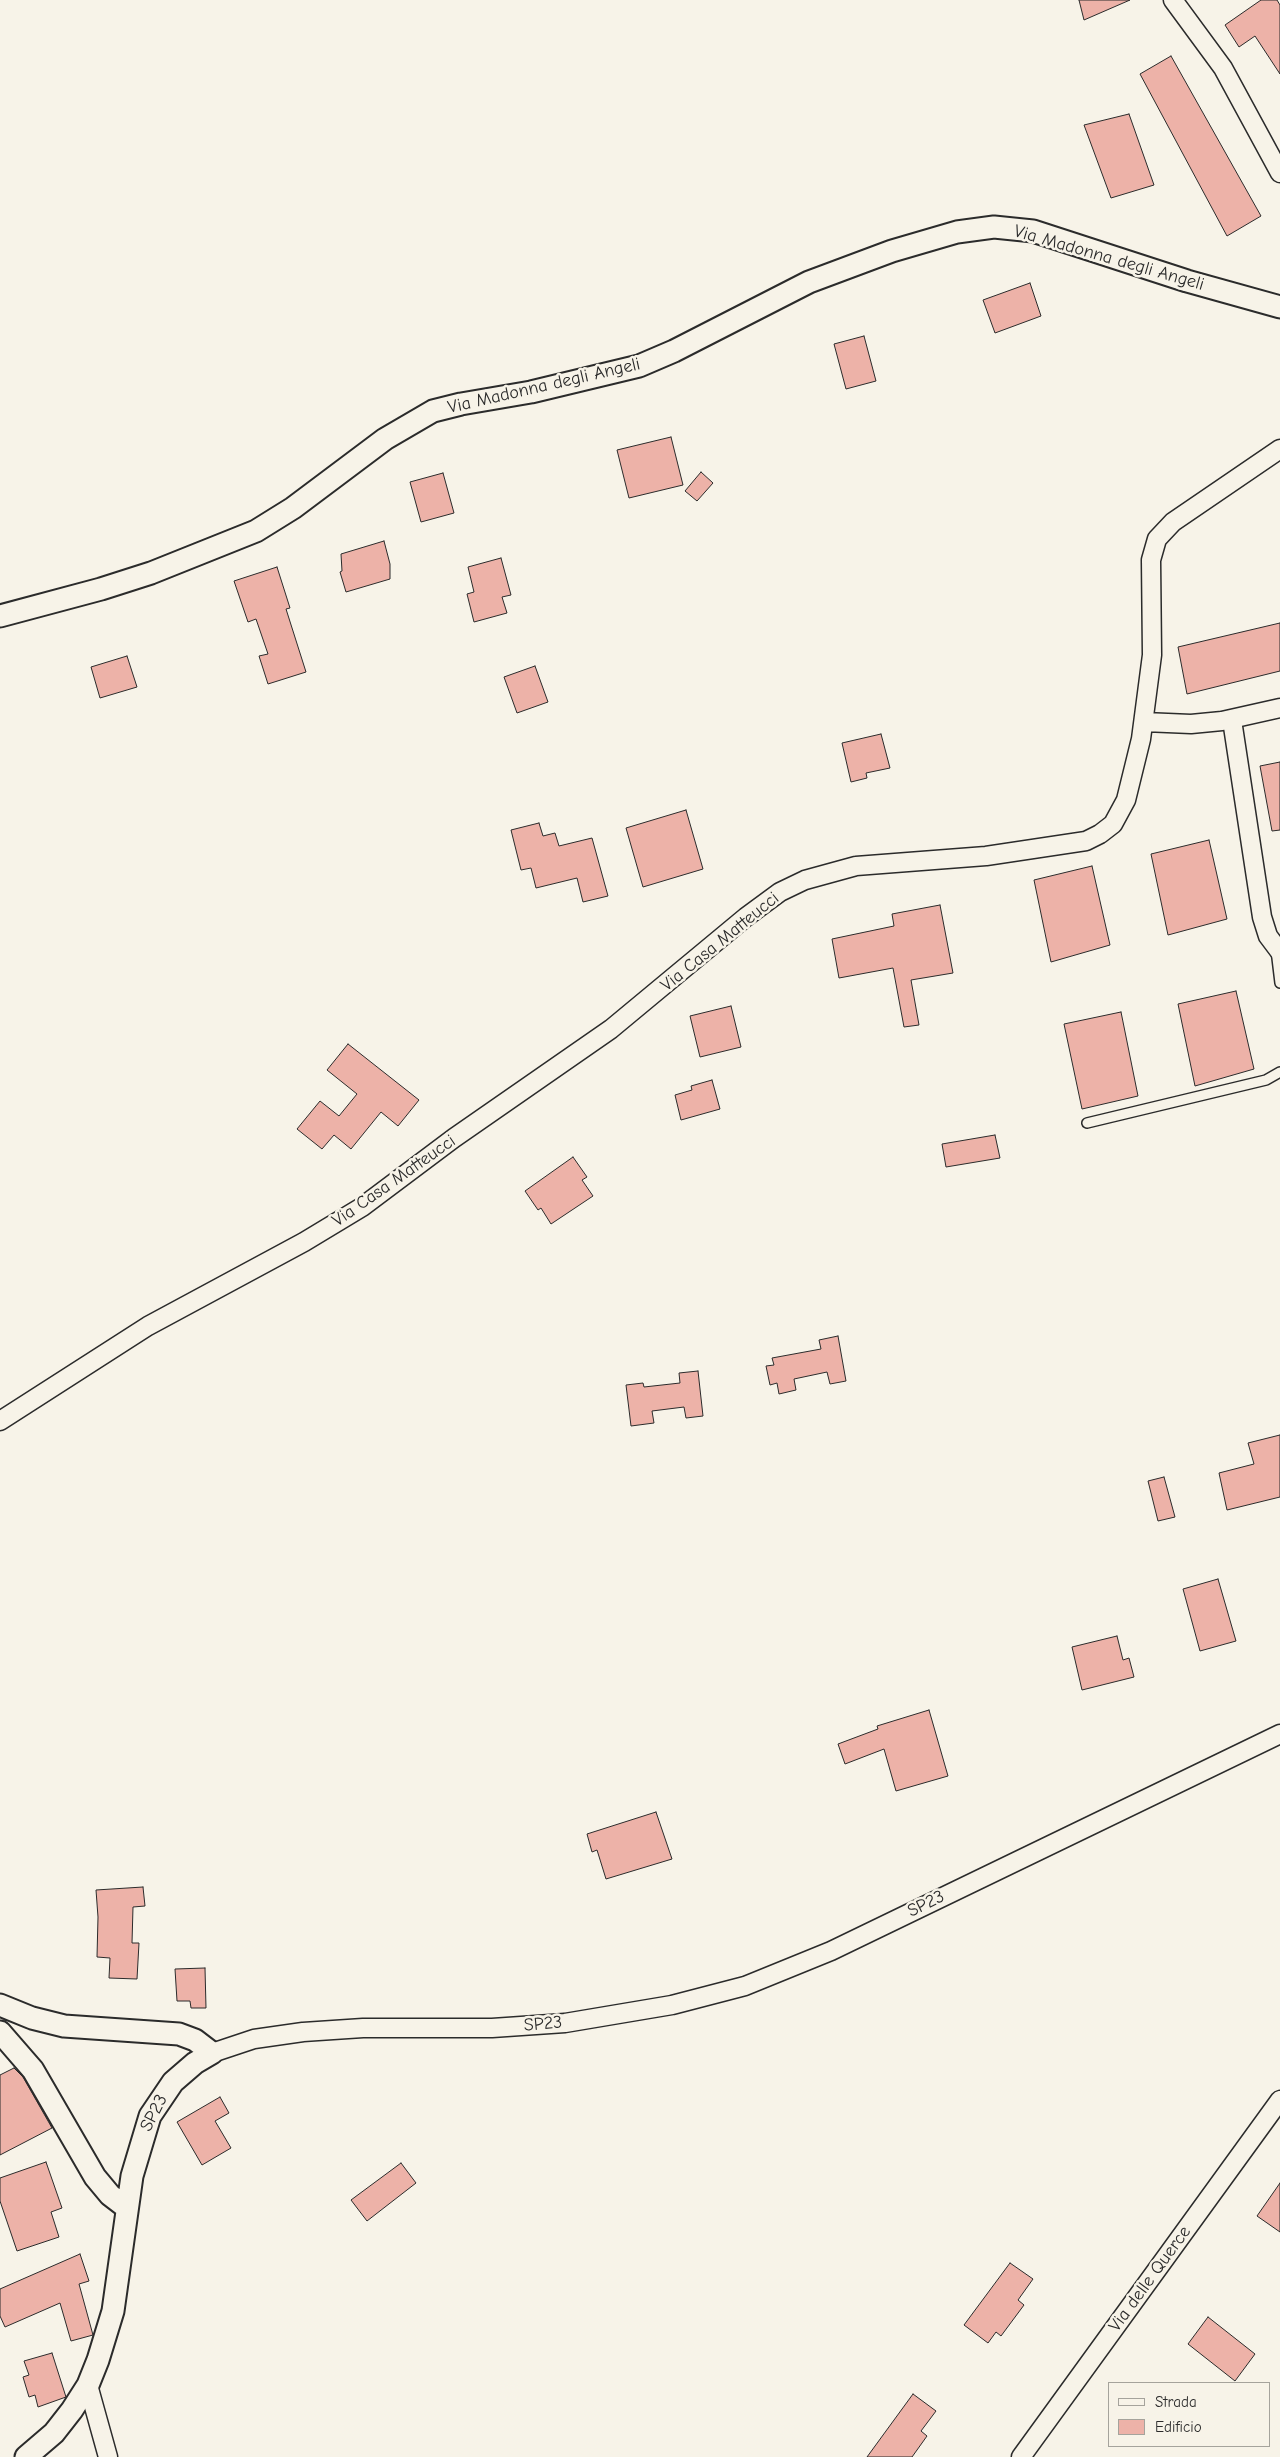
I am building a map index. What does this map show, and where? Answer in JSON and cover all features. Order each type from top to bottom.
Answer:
[{"type":"street","points":[[1173,0],[1223,68],[1280,173]]},
{"type":"street","name":"Via Madonna degli Angeli","points":[[0,616],[151,573],[256,531],[285,514],[385,439],[433,411],[544,389],[639,366],[674,351],[809,282],[892,251],[957,232],[994,227],[1033,231],[1187,282],[1280,307]]},
{"type":"street","name":"Via Casa Matteucci","points":[[0,1421],[142,1329],[304,1242],[362,1207],[454,1138],[611,1029],[754,910],[780,892],[805,880],[856,866],[986,856],[1086,841],[1100,834],[1113,824],[1126,800],[1144,722],[1152,655],[1150,569],[1152,553],[1157,539],[1173,522],[1280,449]]},
{"type":"street","points":[[1144,722],[1191,724],[1232,720],[1280,708]]},
{"type":"street","points":[[1232,720],[1264,927],[1278,950]]},
{"type":"street","name":"SP23","points":[[26,2457],[61,2424],[88,2385],[113,2311],[127,2208],[139,2148],[154,2108],[173,2082],[195,2063],[212,2053],[254,2039],[303,2032],[339,2029],[500,2027],[565,2023],[672,2005],[745,1986],[838,1948],[1280,1734]]},
{"type":"street","points":[[0,2005],[32,2018],[64,2026],[179,2034],[195,2040],[212,2053]]},
{"type":"street","points":[[0,2032],[33,2070],[94,2177],[110,2195],[127,2208]]},
{"type":"street","name":"Via delle Querce","points":[[1021,2457],[1280,2100]]},
{"type":"street","points":[[88,2385],[108,2457]]},
{"type":"lane","points":[[1278,950],[1280,983]]},
{"type":"lane","points":[[1087,1122],[1266,1080],[1280,1072]]},
{"type":"building","points":[[1079,0],[1130,0],[1084,20]]},
{"type":"building","points":[[1261,0],[1277,0],[1280,5],[1280,74],[1255,36],[1239,47],[1225,25]]},
{"type":"building","points":[[1171,56],[1261,216],[1227,236],[1140,74]]},
{"type":"building","points":[[1129,114],[1154,185],[1111,198],[1084,125]]},
{"type":"building","points":[[1030,283],[1041,316],[995,333],[983,300]]},
{"type":"building","points":[[864,336],[876,381],[846,389],[834,344]]},
{"type":"building","points":[[671,437],[683,485],[629,498],[617,450]]},
{"type":"building","points":[[701,472],[713,483],[697,501],[685,491]]},
{"type":"building","points":[[443,473],[454,513],[421,522],[410,482]]},
{"type":"building","points":[[384,541],[390,564],[390,579],[346,592],[340,572],[342,571],[341,554]]},
{"type":"building","points":[[501,558],[511,595],[502,597],[507,613],[474,622],[467,594],[474,592],[468,567]]},
{"type":"building","points":[[277,567],[290,608],[286,609],[306,672],[268,684],[259,656],[268,654],[256,619],[248,622],[234,581]]},
{"type":"building","points":[[1280,623],[1280,671],[1187,694],[1178,647]]},
{"type":"building","points":[[127,656],[137,687],[100,698],[91,667]]},
{"type":"building","points":[[535,666],[548,702],[517,713],[504,677]]},
{"type":"building","points":[[881,734],[890,768],[866,773],[867,778],[851,782],[842,743]]},
{"type":"building","points":[[1280,762],[1280,830],[1272,831],[1260,766]]},
{"type":"building","points":[[686,810],[703,869],[643,887],[626,828]]},
{"type":"building","points":[[539,823],[543,836],[555,833],[559,846],[592,838],[608,896],[583,902],[577,878],[536,888],[531,868],[521,870],[511,830]]},
{"type":"building","points":[[1209,840],[1227,919],[1168,935],[1151,854]]},
{"type":"building","points":[[1092,866],[1110,945],[1051,962],[1034,880]]},
{"type":"building","points":[[940,905],[953,973],[911,980],[919,1025],[904,1027],[893,968],[839,978],[832,939],[894,926],[892,914]]},
{"type":"building","points":[[1236,991],[1254,1069],[1195,1086],[1178,1004]]},
{"type":"building","points":[[731,1006],[741,1047],[700,1057],[690,1016]]},
{"type":"building","points":[[1121,1012],[1138,1096],[1082,1109],[1064,1024]]},
{"type":"building","points":[[348,1044],[419,1100],[398,1126],[381,1112],[351,1149],[334,1135],[322,1149],[297,1129],[320,1101],[339,1116],[357,1094],[327,1070]]},
{"type":"building","points":[[712,1080],[720,1109],[681,1120],[675,1095],[692,1090],[691,1086]]},
{"type":"building","points":[[995,1135],[1000,1158],[946,1167],[942,1144]]},
{"type":"building","points":[[573,1157],[587,1177],[582,1180],[593,1196],[551,1224],[541,1208],[538,1210],[525,1191]]},
{"type":"building","points":[[838,1336],[846,1381],[830,1384],[827,1372],[794,1379],[796,1390],[779,1394],[777,1383],[770,1385],[766,1366],[774,1365],[772,1358],[821,1349],[819,1340]]},
{"type":"building","points":[[698,1371],[703,1416],[686,1418],[684,1407],[652,1411],[654,1423],[631,1426],[626,1385],[643,1383],[644,1387],[680,1383],[679,1373]]},
{"type":"building","points":[[1280,1435],[1280,1497],[1227,1510],[1219,1473],[1254,1464],[1248,1443]]},
{"type":"building","points":[[1164,1477],[1175,1517],[1158,1521],[1148,1481]]},
{"type":"building","points":[[1218,1579],[1236,1641],[1200,1651],[1183,1589]]},
{"type":"building","points":[[1117,1636],[1123,1660],[1129,1658],[1134,1677],[1082,1690],[1072,1647]]},
{"type":"building","points":[[929,1710],[948,1776],[896,1791],[884,1749],[845,1764],[838,1744],[878,1729],[877,1726]]},
{"type":"building","points":[[656,1812],[672,1859],[606,1879],[597,1850],[592,1852],[587,1834]]},
{"type":"building","points":[[143,1887],[145,1906],[133,1907],[132,1943],[139,1943],[137,1979],[109,1978],[110,1958],[97,1957],[98,1917],[96,1890]]},
{"type":"building","points":[[205,1968],[206,2008],[191,2008],[190,2001],[177,2001],[175,1969]]},
{"type":"building","points":[[14,2068],[23,2077],[52,2128],[0,2155],[0,2075]]},
{"type":"building","points":[[220,2097],[229,2113],[215,2121],[231,2148],[202,2165],[177,2122]]},
{"type":"building","points":[[46,2162],[62,2208],[51,2212],[59,2237],[17,2251],[0,2201],[0,2178]]},
{"type":"building","points":[[401,2163],[416,2183],[367,2221],[351,2200]]},
{"type":"building","points":[[1280,2183],[1280,2232],[1257,2216]]},
{"type":"building","points":[[80,2254],[89,2281],[79,2284],[93,2335],[71,2341],[60,2303],[5,2327],[0,2316],[0,2289]]},
{"type":"building","points":[[1010,2263],[1033,2279],[1018,2300],[1024,2305],[1001,2336],[996,2332],[988,2343],[964,2325]]},
{"type":"building","points":[[1208,2317],[1255,2354],[1235,2381],[1188,2344]]},
{"type":"building","points":[[52,2353],[66,2397],[38,2407],[35,2395],[29,2397],[23,2377],[29,2375],[24,2361]]},
{"type":"building","points":[[913,2394],[936,2411],[921,2431],[927,2436],[912,2457],[867,2457]]}]
